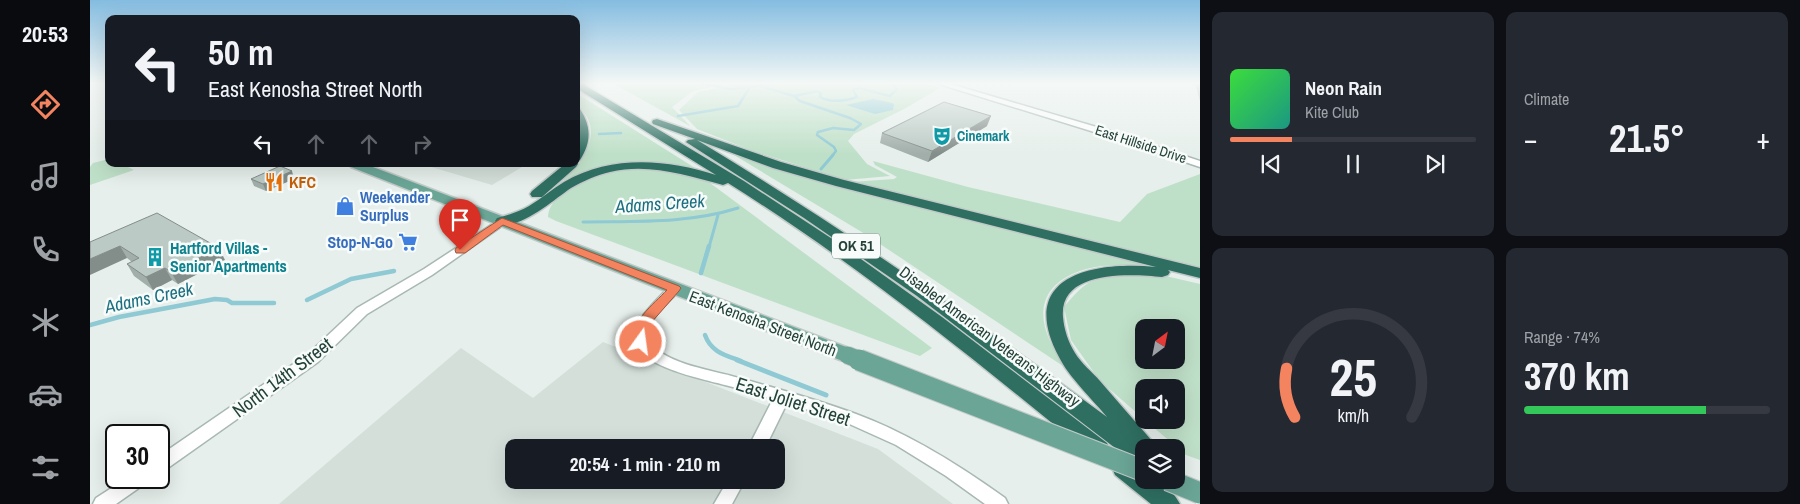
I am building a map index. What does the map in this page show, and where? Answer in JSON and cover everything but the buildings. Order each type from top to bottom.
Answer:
[{"type":"highway","name":"Disabled American Veterans Highway","points":[[613,107],[748,190],[836,248],[1000,370],[1168,504]]},
{"type":"highway","name":"Disabled American Veterans Highway","points":[[631,107],[735,167],[864,251],[1047,383],[1135,450]]},
{"type":"highway","points":[[580,118],[585,133],[580,149]]},
{"type":"highway","points":[[657,122],[777,165],[831,181],[1200,274]]},
{"type":"highway","points":[[502,221],[528,212],[574,181],[617,167],[646,165],[680,168],[748,190]]},
{"type":"highway","points":[[502,221],[569,167]]},
{"type":"highway","points":[[1137,439],[1067,356],[1058,340],[1054,327],[1056,300],[1060,292],[1074,281],[1097,272],[1110,270],[1154,271],[1200,278]]},
{"type":"highway","points":[[1185,489],[1200,501]]},
{"type":"main road","name":"East Kenosha Street North","points":[[363,167],[1135,467]]},
{"type":"main road","points":[[1185,487],[1200,493]]},
{"type":"street","name":"East Hillside Drive","points":[[1018,107],[1124,138],[1200,164]]},
{"type":"street","name":"North 14th Street","points":[[170,457],[313,358],[362,310],[428,272],[502,221]]},
{"type":"street","name":"East Joliet Street","points":[[675,288],[653,312],[640,330],[641,342],[653,355],[673,364],[782,396],[866,424],[956,472],[999,504]]},
{"type":"street","points":[[761,439],[776,412],[782,396]]},
{"type":"street","points":[[102,504],[124,489]]},
{"type":"street","points":[[724,504],[732,489]]},
{"type":"shaded area","points":[[431,167],[522,167],[492,185]]},
{"type":"shaded area","points":[[603,342],[878,449],[953,504],[279,504],[461,348],[533,398]]},
{"type":"green space","points":[[580,107],[597,107],[695,168],[660,163],[628,163],[597,168],[563,180],[575,167],[580,167],[580,161],[589,144],[590,123]]},
{"type":"green space","points":[[655,107],[673,107],[690,126]]},
{"type":"green space","points":[[683,107],[908,107],[854,134],[848,141],[867,164],[890,176],[845,180],[753,151],[697,129],[679,110]]},
{"type":"green space","points":[[719,146],[763,162],[1150,263],[1151,266],[1110,265],[1094,267],[1067,277],[1054,286],[1046,298],[1043,311],[1045,325],[1058,355],[1069,370],[865,234]]},
{"type":"green space","points":[[105,160],[105,167],[128,167],[134,170],[90,185],[90,167],[93,163]]},
{"type":"green space","points":[[873,161],[968,187],[1120,222],[1147,194],[1200,174],[1200,268],[851,182],[894,179],[897,177],[875,165]]},
{"type":"green space","points":[[628,169],[667,171],[687,174],[706,180],[932,348],[920,356],[548,217],[551,207],[557,198],[568,191],[606,174]]},
{"type":"green space","points":[[1130,275],[1170,277],[1200,284],[1200,460],[1185,454],[1185,439],[1167,439],[1156,429],[1185,429],[1185,379],[1135,379],[1135,411],[1100,381],[1071,340],[1064,307],[1086,285],[1099,279]]},
{"type":"water","points":[[851,107],[894,107],[893,110],[875,114]]},
{"type":"waterway","points":[[678,116],[735,107]]},
{"type":"waterway","name":"Adams Creek","points":[[816,107],[850,118],[861,124],[854,130],[833,128],[818,132],[817,135],[834,147],[836,151],[832,156]]},
{"type":"waterway","points":[[599,134],[621,133]]},
{"type":"waterway","name":"Adams Creek","points":[[821,169],[833,155]]},
{"type":"waterway","name":"Adams Creek","points":[[583,222],[681,219],[700,217],[738,208]]},
{"type":"waterway","points":[[709,247],[718,215]]},
{"type":"waterway","points":[[701,273],[709,246]]},
{"type":"waterway","name":"Adams Creek","points":[[307,300],[351,279],[394,271]]},
{"type":"waterway","name":"Adams Creek","points":[[90,325],[119,317],[215,299],[227,300],[232,303],[274,303]]},
{"type":"waterway","points":[[705,335],[715,349],[724,355],[741,361]]},
{"type":"waterway","points":[[737,360],[826,395]]},
{"type":"place","name":"Cinemark","points":[[942,136]]},
{"type":"place","name":"KFC","points":[[274,182]]},
{"type":"place","name":"Weekender Surplus","points":[[345,206]]},
{"type":"place","name":"Stop-N-Go","points":[[408,242]]},
{"type":"place","name":"Hartford Villas - Senior Apartments","points":[[155,257]]},
{"type":"route","points":[[460,250],[502,221],[675,288],[645,322],[640,330],[641,342]]}]
